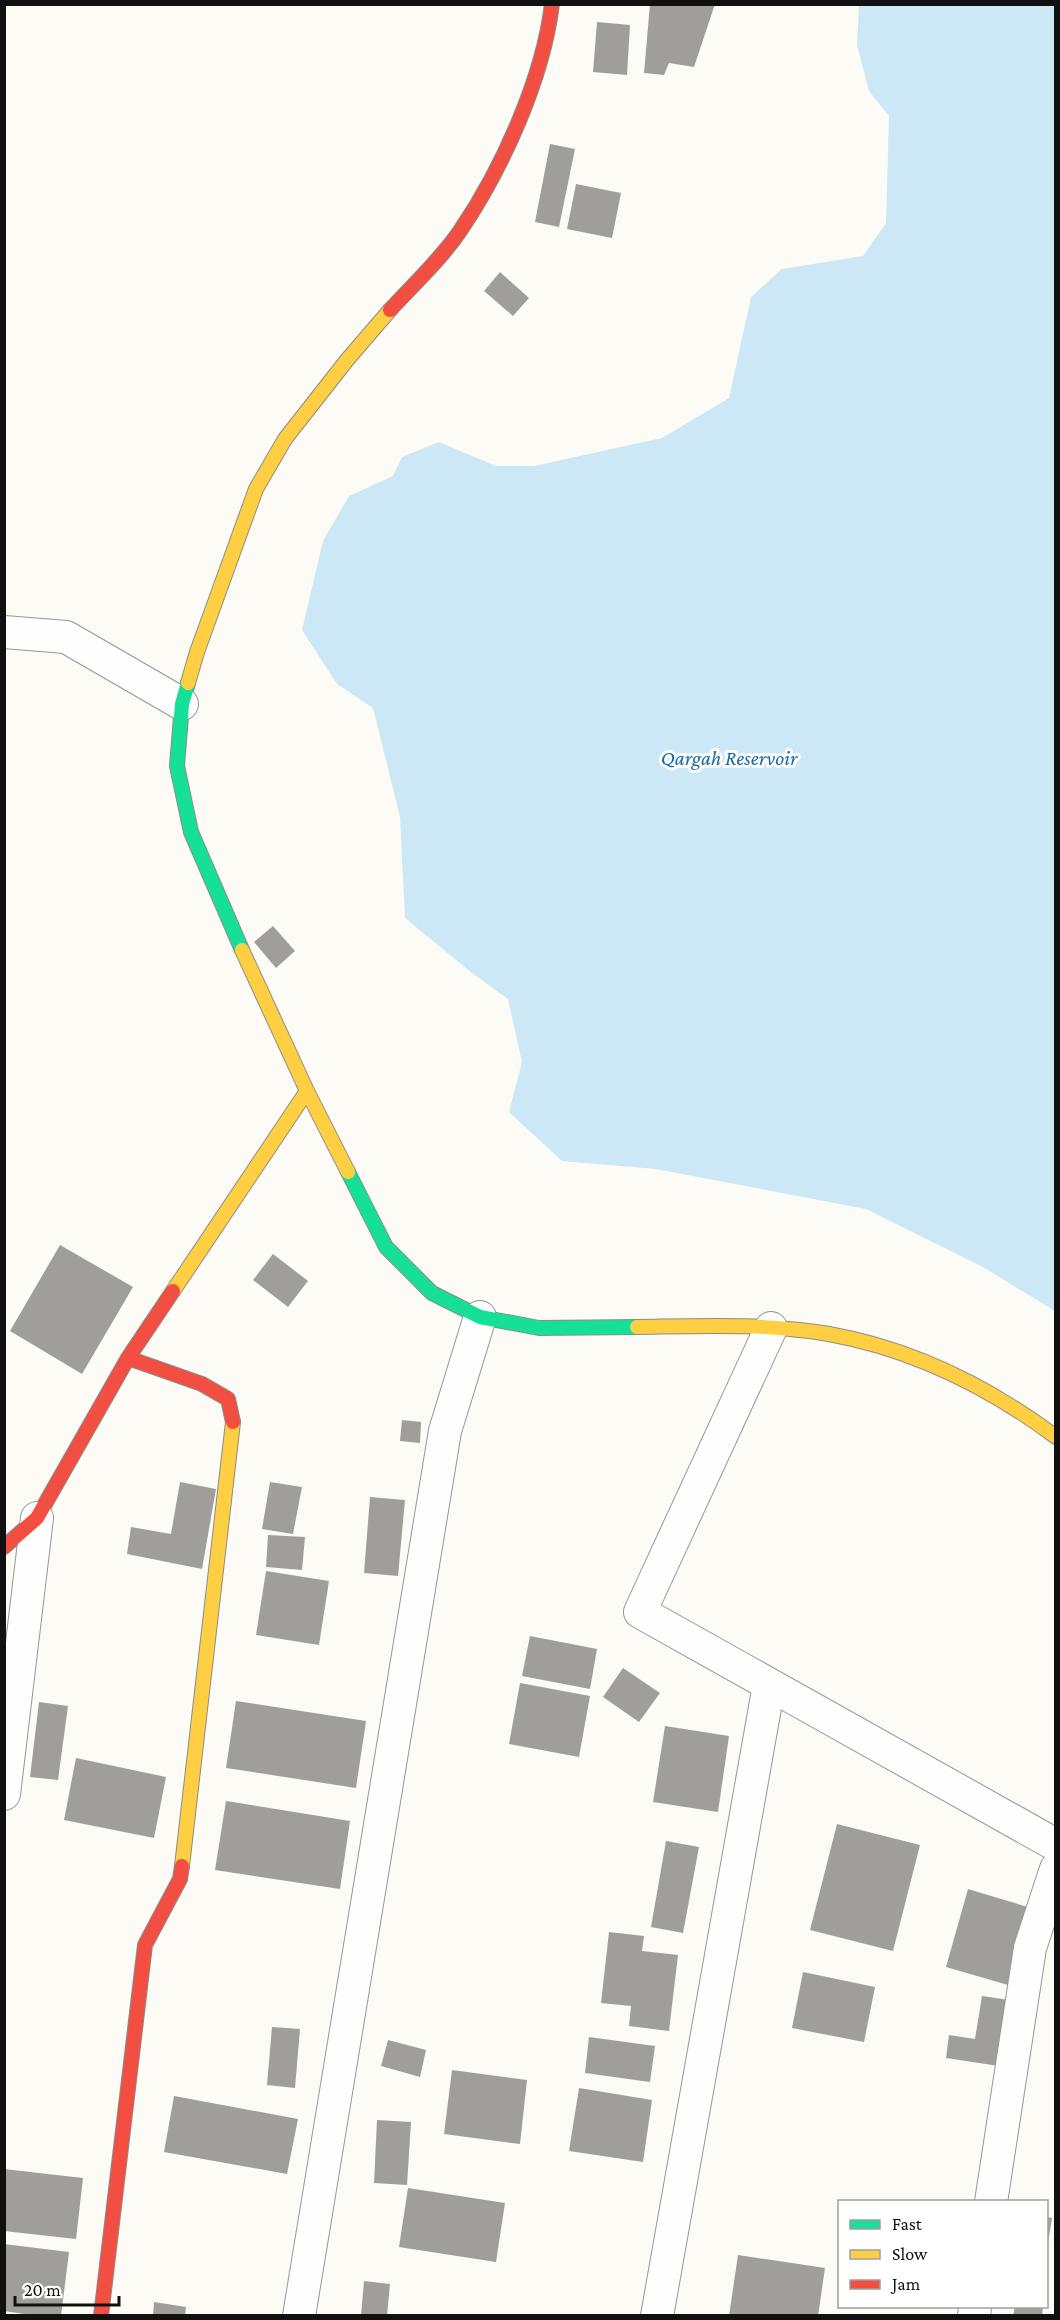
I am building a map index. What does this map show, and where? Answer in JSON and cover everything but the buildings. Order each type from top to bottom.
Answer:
[{"type":"main road","points":[[552,4],[549,29],[525,106],[500,162],[459,232],[347,360],[285,439],[256,489],[197,652],[182,704],[177,766],[191,832],[216,893],[307,1091],[386,1247],[432,1293],[480,1317],[539,1328],[750,1326],[829,1334],[896,1352],[937,1367],[1018,1409],[1056,1437]]},
{"type":"main road","points":[[4,1547],[37,1518],[128,1358],[307,1091]]},
{"type":"main road","points":[[101,2316],[145,1945],[180,1879],[234,1426],[228,1399],[202,1384],[128,1358]]},
{"type":"street","points":[[4,632],[66,637],[182,704]]},
{"type":"street","points":[[299,2316],[445,1431],[480,1317]]},
{"type":"street","points":[[771,1328],[640,1612],[1056,1845]]},
{"type":"street","points":[[4,1794],[37,1518]]},
{"type":"street","points":[[657,2316],[769,1685]]},
{"type":"street","points":[[991,2200],[1030,1948],[1056,1869]]},
{"type":"water","name":"Qargah Reservoir","points":[[859,5],[1055,5],[1055,1311],[983,1267],[866,1209],[656,1169],[562,1161],[509,1112],[522,1062],[508,999],[472,973],[405,918],[400,817],[373,708],[337,684],[302,630],[323,541],[349,496],[393,476],[402,457],[439,442],[496,466],[534,466],[662,438],[729,398],[751,297],[782,269],[863,256],[886,223],[889,116],[869,91],[857,45]]},
{"type":"traffic: fast","points":[[188,683],[182,704],[177,766],[191,832],[242,950]]},
{"type":"traffic: fast","points":[[348,1172],[386,1247],[432,1293],[480,1317],[539,1328],[637,1327]]},
{"type":"traffic: slow","points":[[188,683],[256,489],[285,439],[390,310]]},
{"type":"traffic: slow","points":[[242,950],[307,1091],[348,1172]]},
{"type":"traffic: slow","points":[[173,1291],[307,1091]]},
{"type":"traffic: slow","points":[[637,1327],[781,1328],[805,1330],[860,1341],[920,1360],[977,1386],[1056,1437]]},
{"type":"traffic: slow","points":[[182,1866],[233,1422]]},
{"type":"traffic: jam","points":[[390,310],[436,262],[460,231],[491,180],[530,92],[540,62],[552,4]]},
{"type":"traffic: jam","points":[[4,1547],[37,1518],[128,1358],[173,1291]]},
{"type":"traffic: jam","points":[[128,1358],[202,1384],[228,1399],[233,1422]]},
{"type":"traffic: jam","points":[[101,2316],[145,1945],[180,1879],[182,1866]]}]
